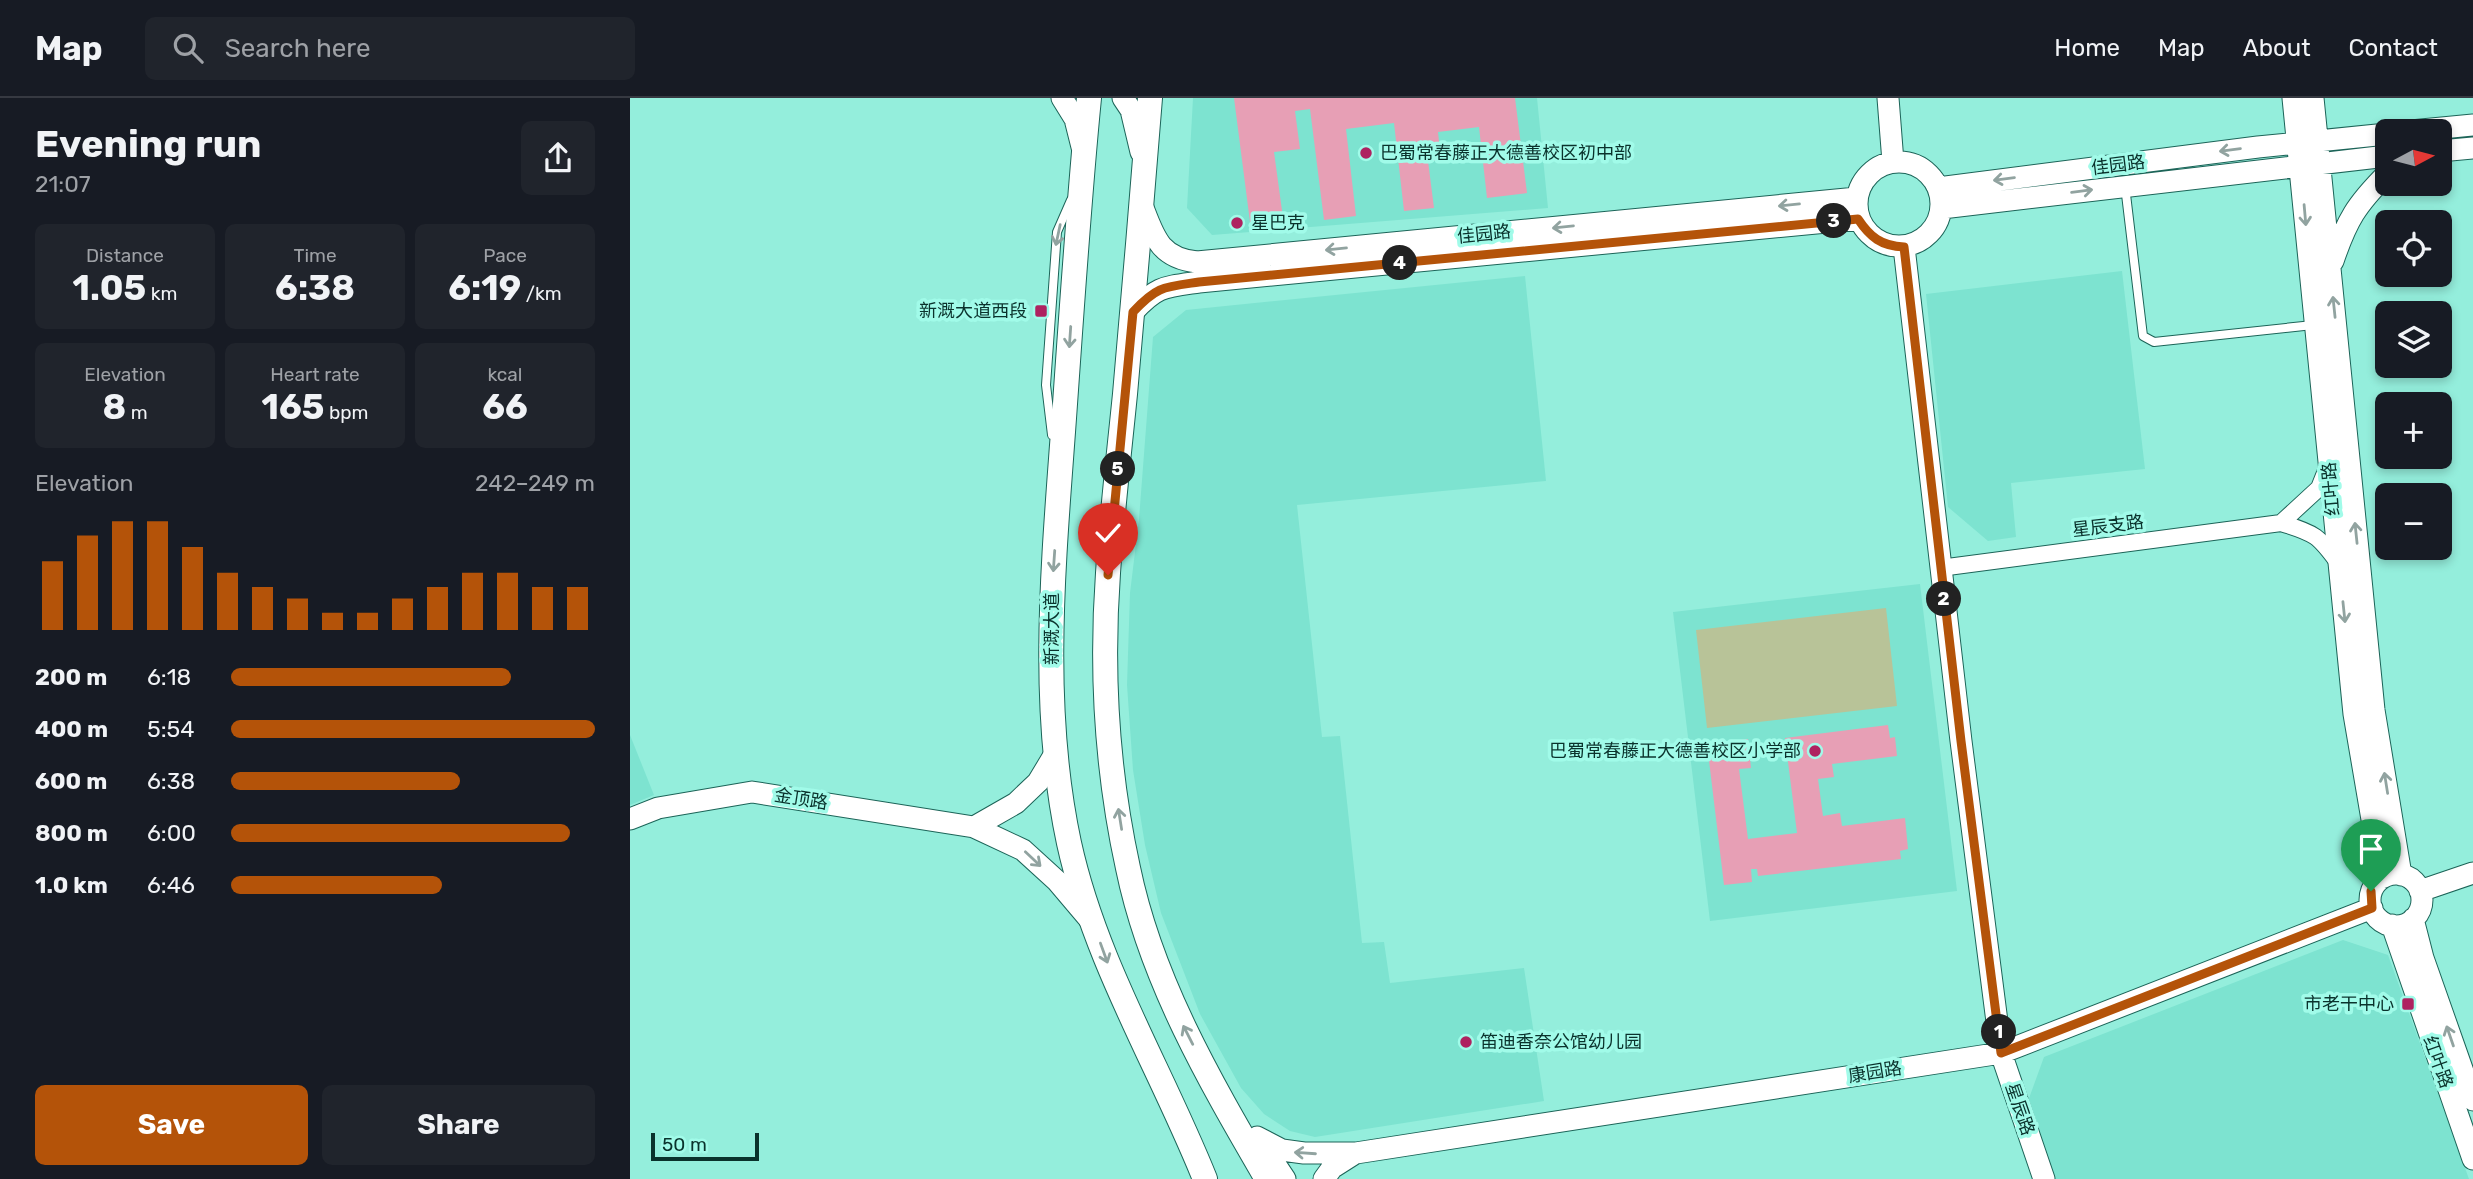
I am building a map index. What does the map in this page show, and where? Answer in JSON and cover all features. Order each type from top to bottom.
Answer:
[{"type":"main road","points":[[1062,98],[1075,119],[1083,163]]},
{"type":"main road","name":"新溉大道","points":[[1089,98],[1053,577],[1052,702],[1059,789],[1069,844],[1105,958],[1188,1136],[1205,1179]]},
{"type":"main road","points":[[1123,98],[1131,110],[1144,171]]},
{"type":"main road","points":[[1150,98],[1108,575],[1106,697],[1114,783],[1128,870],[1148,942],[1175,1009],[1219,1096],[1267,1179]]},
{"type":"main road","points":[[1888,98],[1893,162]]},
{"type":"main road","points":[[2258,147],[2273,136],[2282,123],[2292,98]]},
{"type":"main road","name":"红叶路","points":[[2292,98],[2308,141],[2330,269],[2391,876]]},
{"type":"main road","name":"红叶路","points":[[2308,141],[2313,98]]},
{"type":"main road","points":[[2452,127],[2473,125]]},
{"type":"main road","name":"佳园路","points":[[1940,198],[2258,147],[2375,135]]},
{"type":"main road","points":[[2452,150],[2473,148]]},
{"type":"main road","name":"佳园路","points":[[1940,198],[2125,186],[2375,157]]},
{"type":"main road","points":[[1893,162],[1905,162],[1925,171],[1940,198],[1934,228],[1926,237],[1904,247],[1879,242],[1869,234],[1857,208],[1865,178],[1873,171],[1893,162]]},
{"type":"main road","name":"红叶路","points":[[2311,164],[2316,324],[2354,714],[2391,876]]},
{"type":"main road","points":[[2330,269],[2343,230],[2362,200],[2375,186]]},
{"type":"main road","name":"佳园路","points":[[1142,205],[1154,235],[1164,250],[1180,260],[1197,262],[1857,208]]},
{"type":"main road","name":"佳园路","points":[[1133,312],[1150,293],[1166,286],[1857,208]]},
{"type":"main road","name":"星辰路","points":[[1904,247],[1940,568],[2001,1053],[2044,1179]]},
{"type":"main road","points":[[974,827],[1016,803],[1038,782],[1056,752]]},
{"type":"main road","name":"金顶路","points":[[630,819],[657,807],[751,792],[974,827],[1023,850],[1057,881],[1094,925]]},
{"type":"main road","points":[[2420,891],[2473,873]]},
{"type":"main road","points":[[2391,876],[2414,881],[2420,891],[2421,904],[2413,919],[2406,923],[2392,925],[2382,921],[2372,908],[2371,891],[2391,876]]},
{"type":"main road","name":"康园路","points":[[1256,1137],[1282,1150],[1304,1153],[1356,1153],[2001,1053],[2372,908]]},
{"type":"main road","name":"红叶路","points":[[2413,919],[2423,958],[2473,1100]]},
{"type":"main road","name":"红叶路","points":[[2392,925],[2473,1159]]},
{"type":"main road","points":[[1219,1096],[1256,1137],[1285,1179]]},
{"type":"main road","name":"新溉大道","points":[[1188,1136],[1197,1179]]},
{"type":"main road","points":[[1324,1179],[1332,1168],[1356,1153]]},
{"type":"street","points":[[2281,523],[2319,488],[2329,463]]},
{"type":"street","name":"星辰支路","points":[[1940,568],[2281,523]]},
{"type":"street","points":[[2281,523],[2304,530],[2322,541],[2339,564]]},
{"type":"lane","points":[[2125,186],[2143,336],[2154,342],[2316,324]]},
{"type":"shaded area","name":"巴蜀常春藤正大德善校区初中部","points":[[1193,98],[1537,98],[1548,208],[1212,235],[1187,208]]},
{"type":"shaded area","points":[[2122,271],[2145,469],[2011,483],[2016,537],[1988,541],[1948,507],[1926,294]]},
{"type":"shaded area","points":[[1525,276],[1546,481],[1297,505],[1322,737],[1340,736],[1362,943],[1384,942],[1390,983],[1524,968],[1544,1101],[1315,1137],[1290,1131],[1264,1114],[1241,1088],[1200,1014],[1161,913],[1145,845],[1133,770],[1127,685],[1130,593],[1139,519],[1153,337],[1186,310]]},
{"type":"shaded area","name":"巴蜀常春藤正大德善校区小学部","points":[[1920,584],[1957,891],[1710,921],[1673,612]]},
{"type":"shaded area","points":[[1886,608],[1897,706],[1707,728],[1696,630]]},
{"type":"shaded area","points":[[630,735],[654,795],[630,805]]},
{"type":"shaded area","points":[[2343,940],[2388,955],[2469,1179],[2054,1179],[2028,1101],[2044,1057]]},
{"type":"building","points":[[1234,98],[1515,98],[1527,193],[1487,198],[1479,127],[1438,132],[1441,160],[1428,161],[1434,208],[1404,211],[1394,123],[1346,129],[1356,216],[1324,220],[1310,109],[1295,111],[1300,149],[1274,152],[1283,218],[1250,222]]},
{"type":"building","points":[[1888,725],[1890,738],[1895,737],[1897,756],[1832,764],[1834,777],[1818,779],[1823,816],[1840,813],[1842,826],[1905,818],[1908,849],[1900,851],[1901,859],[1758,876],[1757,869],[1751,869],[1752,882],[1724,885],[1707,744],[1748,739],[1751,768],[1739,769],[1748,839],[1797,833],[1785,738]]},
{"type":"place","name":"巴蜀常春藤正大德善校区初中部","points":[[1366,153]]},
{"type":"place","name":"星巴克","points":[[1237,223]]},
{"type":"place","name":"新溉大道西段","points":[[1041,311]]},
{"type":"place","name":"巴蜀常春藤正大德善校区小学部","points":[[1815,751]]},
{"type":"place","name":"市老干中心","points":[[2408,1004]]},
{"type":"place","name":"笛迪香奈公馆幼儿园","points":[[1466,1042]]},
{"type":"route","points":[[1108,575],[1133,312],[1150,293],[1166,286],[1199,282],[1858,219],[1879,242],[1904,247],[1961,741],[2001,1053],[2372,908],[2371,891]]}]
